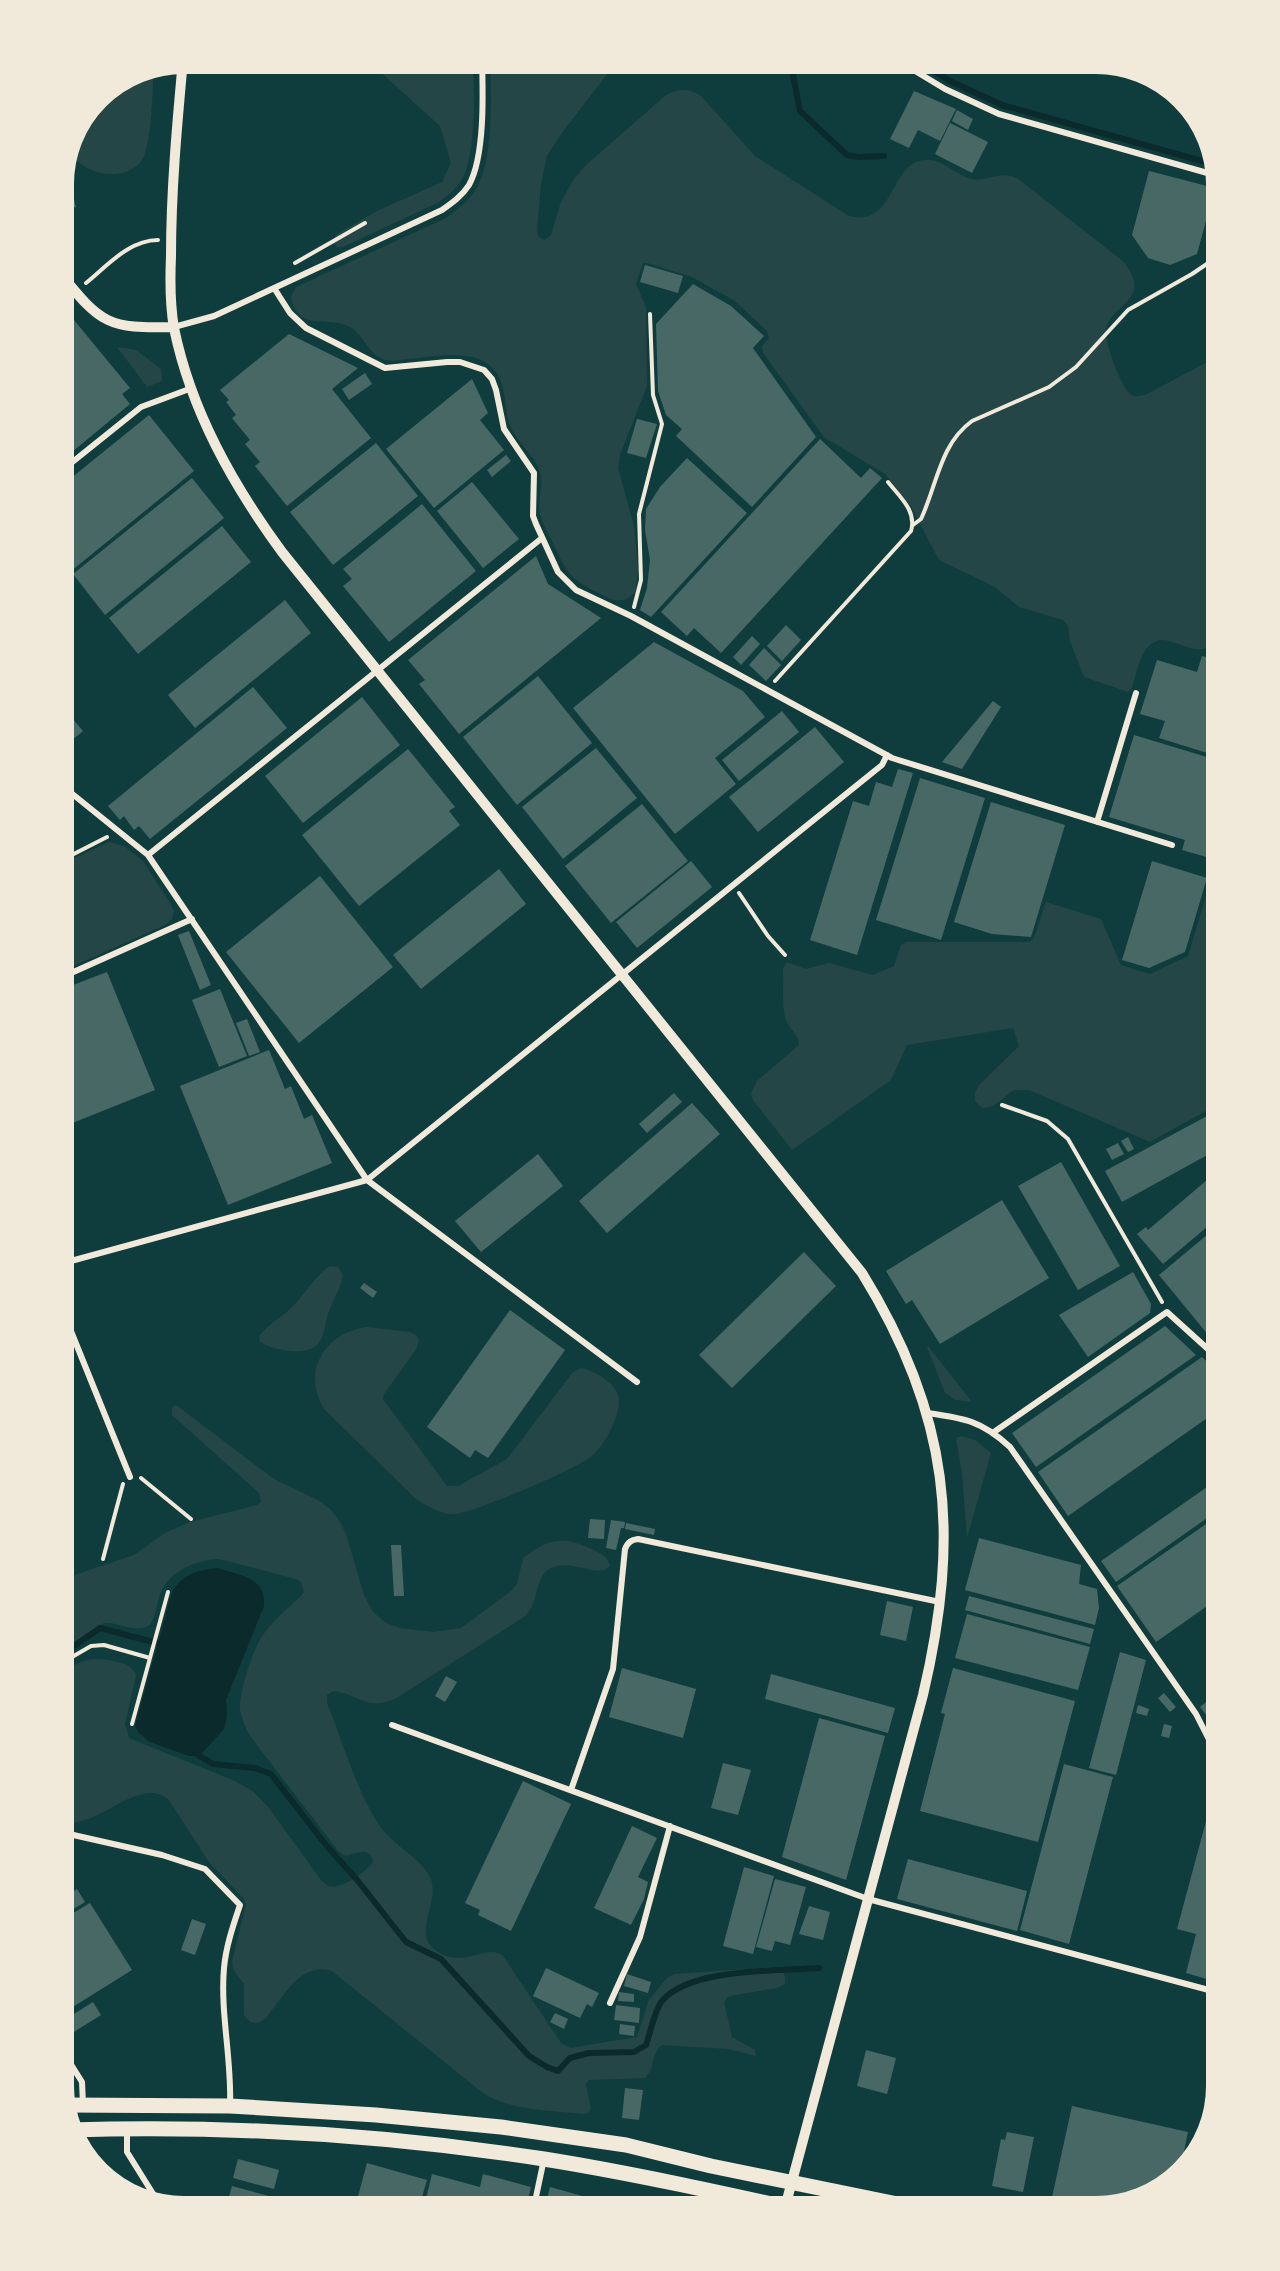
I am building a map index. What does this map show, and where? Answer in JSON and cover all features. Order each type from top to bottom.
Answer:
[{"type":"main road","points":[[72,2105],[230,2106],[366,2114],[543,2133],[626,2145],[711,2166],[881,2200]]},
{"type":"main road","points":[[79,2130],[237,2131],[353,2137],[438,2145],[619,2172],[745,2200]]},
{"type":"street","points":[[182,71],[171,240],[174,327],[192,388],[209,432],[230,474],[254,514],[282,552],[862,1273],[900,1340],[927,1413],[935,1444],[944,1507],[945,1550],[936,1633],[923,1695],[787,2200]]},
{"type":"street","points":[[71,287],[95,313],[110,322],[127,327],[174,327],[214,316],[442,210],[457,200],[476,169],[479,151],[482,71]]},
{"type":"street","points":[[915,71],[954,94],[999,114],[1209,174]]},
{"type":"street","points":[[274,288],[290,314],[306,328],[385,368],[453,362],[473,365],[484,370],[492,379],[496,390],[504,429],[534,473],[533,516],[542,538],[558,572],[576,590],[631,616],[886,755],[1172,845]]},
{"type":"street","points":[[71,463],[141,407],[192,388]]},
{"type":"street","points":[[148,855],[542,538]]},
{"type":"street","points":[[1097,822],[1136,693]]},
{"type":"street","points":[[70,1261],[367,1180],[882,765],[886,755]]},
{"type":"street","points":[[71,793],[148,855],[367,1180],[637,1383]]},
{"type":"street","points":[[71,973],[192,919]]},
{"type":"street","points":[[994,1432],[1167,1312],[1210,1351]]},
{"type":"street","points":[[70,1330],[130,1477]]},
{"type":"street","points":[[927,1413],[956,1416],[976,1422],[994,1432],[1010,1447],[1196,1714],[1210,1741]]},
{"type":"street","points":[[571,1790],[613,1669],[625,1549],[632,1540],[638,1539],[941,1602]]},
{"type":"street","points":[[392,1725],[868,1899],[1210,1990]]},
{"type":"street","points":[[610,2003],[640,1937],[670,1827]]},
{"type":"street","points":[[70,1834],[162,1856],[205,1869],[240,1905],[224,1969],[231,2084],[230,2106]]},
{"type":"street","points":[[70,2063],[82,2082],[83,2105]]},
{"type":"street","points":[[127,2129],[127,2152],[154,2196]]},
{"type":"street","points":[[535,2200],[544,2159]]},
{"type":"path","points":[[274,288],[278,278],[286,269],[365,223]]},
{"type":"path","points":[[75,292],[138,243],[171,240]]},
{"type":"path","points":[[767,690],[908,537],[913,525],[921,519],[948,447],[962,428],[972,421],[1049,387],[1063,378],[1076,367],[1120,318],[1210,262]]},
{"type":"path","points":[[631,616],[640,591],[641,580],[639,514],[662,424],[655,404],[652,385],[650,314]]},
{"type":"path","points":[[888,482],[911,512],[913,525]]},
{"type":"path","points":[[71,855],[118,831]]},
{"type":"path","points":[[734,885],[768,936],[786,955]]},
{"type":"path","points":[[1002,1105],[1047,1121],[1068,1139],[1167,1312]]},
{"type":"path","points":[[103,1559],[123,1483],[130,1477],[140,1477],[191,1519]]},
{"type":"path","points":[[132,1724],[168,1592]]},
{"type":"path","points":[[70,1658],[91,1646],[104,1645],[150,1658]]},
{"type":"shaded area","points":[[379,71],[473,71],[470,155],[461,181],[437,203],[343,247],[334,244],[337,234],[377,211],[442,182],[451,163],[440,126]]},
{"type":"shaded area","points":[[490,71],[610,71],[547,156],[541,184],[537,229],[538,236],[544,240],[551,235],[561,202],[572,182],[585,166],[666,95],[676,91],[692,91],[701,96],[755,156],[849,216],[864,217],[876,213],[905,171],[913,163],[925,160],[943,164],[972,179],[1005,175],[1017,178],[1124,262],[1132,275],[1133,293],[1115,313],[1106,329],[1113,362],[1131,395],[1147,394],[1210,361],[1210,647],[1194,649],[1160,640],[1153,643],[1143,655],[1132,688],[1128,692],[1084,677],[1070,641],[1068,626],[1063,620],[1019,607],[995,587],[939,560],[910,505],[885,474],[824,437],[763,353],[762,346],[769,338],[767,331],[735,301],[692,277],[647,263],[643,263],[636,284],[646,307],[647,386],[620,455],[618,468],[634,526],[638,568],[636,590],[624,600],[617,600],[578,582],[562,561],[542,521],[539,508],[541,475],[539,469],[511,428],[501,381],[490,366],[469,356],[457,355],[395,361],[380,358],[350,327],[332,322],[315,321],[300,315],[291,297],[296,287],[446,218],[459,208],[476,189],[482,176],[489,144]]},
{"type":"shaded area","points":[[153,75],[150,131],[140,163],[122,173],[107,174],[94,171],[74,158],[79,141],[99,109],[121,90],[134,82]]},
{"type":"shaded area","points":[[1145,82],[1165,94],[1185,114]]},
{"type":"shaded area","points":[[117,347],[136,350],[161,369],[162,381],[147,387]]},
{"type":"shaded area","points":[[109,842],[124,846],[143,861],[174,911],[172,919],[165,925],[71,967],[71,860]]},
{"type":"shaded area","points":[[1210,883],[1210,1109],[1150,1142],[1029,1090],[1014,1090],[995,1104],[982,1108],[975,1101],[975,1093],[979,1085],[1019,1046],[1013,1028],[907,1045],[891,1080],[792,1150],[753,1100],[751,1093],[757,1081],[799,1045],[798,1038],[786,1020],[784,1008],[783,968],[787,962],[806,969],[829,963],[873,975],[894,966],[901,945],[906,942],[1029,942],[1034,938],[1046,902],[1101,919],[1121,965],[1150,974],[1188,956]]},
{"type":"shaded area","points":[[330,1266],[338,1267],[343,1275],[318,1344],[306,1350],[289,1351],[273,1348],[260,1342],[259,1336],[262,1332],[291,1308],[319,1275]]},
{"type":"shaded area","points":[[366,1327],[410,1332],[419,1340],[417,1348],[384,1394],[383,1399],[447,1486],[458,1486],[507,1459],[573,1372],[582,1368],[603,1378],[616,1390],[619,1402],[612,1428],[592,1456],[547,1480],[464,1512],[449,1514],[429,1507],[416,1499],[324,1409],[318,1395],[315,1381],[316,1368],[321,1356],[339,1337]]},
{"type":"shaded area","points":[[928,1346],[972,1402],[956,1400],[945,1393]]},
{"type":"shaded area","points":[[176,1405],[274,1479],[318,1500],[330,1509],[346,1534],[364,1595],[373,1612],[386,1623],[400,1628],[433,1632],[461,1628],[511,1591],[517,1584],[523,1558],[549,1543],[574,1542],[606,1558],[610,1566],[605,1569],[591,1570],[567,1565],[551,1568],[545,1572],[533,1604],[524,1617],[395,1699],[369,1703],[333,1691],[327,1695],[327,1703],[357,1781],[379,1825],[391,1839],[426,1870],[430,1877],[432,1896],[426,1935],[435,1950],[455,1958],[489,1952],[503,1956],[561,2043],[570,2048],[637,2037],[649,2000],[667,1978],[674,1974],[774,1967],[784,1973],[785,1984],[777,1988],[728,1997],[724,2002],[732,2037],[755,2050],[756,2056],[729,2049],[662,2045],[656,2052],[645,2078],[589,2080],[586,2084],[591,2109],[588,2113],[582,2114],[518,2106],[483,2093],[332,1971],[321,1969],[302,1976],[286,1991],[266,2018],[258,2023],[250,2022],[244,2015],[244,1984],[233,1969],[232,1962],[246,1904],[209,1862],[169,1800],[151,1793],[141,1794],[89,1819],[70,1823],[70,1667],[87,1660],[101,1659],[128,1666],[136,1675],[125,1724],[129,1738],[235,1781],[254,1792],[269,1808],[321,1880],[328,1886],[334,1887],[346,1883],[365,1871],[373,1862],[366,1852],[346,1856],[339,1852],[250,1736],[241,1714],[240,1702],[244,1683],[257,1645],[269,1627],[304,1592],[301,1582],[219,1559],[193,1564],[177,1573],[164,1586],[150,1625],[133,1628],[104,1623],[70,1644],[70,1577],[134,1555],[165,1533],[190,1522],[257,1505],[261,1502],[259,1493],[172,1415],[172,1407]]},
{"type":"shaded area","points":[[961,1436],[975,1440],[991,1453],[967,1538],[962,1473],[956,1438]]},
{"type":"shaded area","points":[[218,1568],[256,1583],[264,1596],[264,1606],[226,1700],[227,1716],[224,1729],[202,1753],[189,1756],[150,1742],[139,1733],[135,1726],[172,1592],[186,1577],[204,1570]]},
{"type":"building","points":[[914,91],[956,109],[940,141],[918,130],[909,148],[890,139]]},
{"type":"building","points":[[957,110],[973,119],[968,130],[952,121]]},
{"type":"building","points":[[950,123],[988,142],[972,173],[935,154]]},
{"type":"building","points":[[1149,171],[1210,187],[1210,206],[1197,254],[1170,265],[1148,258],[1132,235]]},
{"type":"building","points":[[71,188],[76,207],[71,208]]},
{"type":"building","points":[[645,265],[683,276],[678,293],[640,282]]},
{"type":"building","points":[[693,284],[731,306],[764,336],[753,348],[816,437],[752,507],[676,436],[682,429],[666,415],[658,391],[656,324]]},
{"type":"building","points":[[71,316],[130,388],[122,394],[130,404],[71,453]]},
{"type":"building","points":[[289,334],[358,368],[332,389],[371,438],[287,506],[255,466],[260,462],[245,444],[250,440],[232,418],[236,415],[226,402],[229,400],[220,390]]},
{"type":"building","points":[[365,373],[372,384],[349,400],[342,389]]},
{"type":"building","points":[[472,379],[488,413],[480,420],[504,450],[434,508],[386,449]]},
{"type":"building","points":[[149,415],[194,471],[71,571],[71,478]]},
{"type":"building","points":[[637,419],[657,424],[646,458],[627,453]]},
{"type":"building","points":[[820,439],[861,478],[870,468],[882,478],[721,653],[694,628],[687,636],[661,612]]},
{"type":"building","points":[[376,443],[418,496],[333,565],[290,512]]},
{"type":"building","points":[[506,455],[511,461],[492,477],[487,470]]},
{"type":"building","points":[[687,458],[747,513],[651,617],[640,610],[647,588],[650,560],[645,530],[646,509],[660,487]]},
{"type":"building","points":[[192,478],[224,518],[105,615],[73,574]]},
{"type":"building","points":[[472,482],[519,539],[483,568],[437,511]]},
{"type":"building","points":[[422,504],[476,571],[389,642],[343,586],[352,579],[343,569]]},
{"type":"building","points":[[222,526],[251,562],[138,654],[109,618]]},
{"type":"building","points":[[536,556],[548,584],[601,618],[459,734],[419,684],[425,680],[408,660]]},
{"type":"building","points":[[285,600],[311,633],[195,728],[168,695]]},
{"type":"building","points":[[786,625],[801,640],[782,661],[767,646]]},
{"type":"building","points":[[752,636],[760,644],[741,665],[733,657]]},
{"type":"building","points":[[654,642],[743,691],[765,717],[715,758],[736,784],[675,834],[573,708]]},
{"type":"building","points":[[764,648],[781,665],[766,681],[749,665]]},
{"type":"building","points":[[1202,656],[1210,658],[1210,754],[1159,738],[1165,721],[1140,714],[1157,660],[1197,672]]},
{"type":"building","points":[[538,676],[592,743],[517,805],[463,737]]},
{"type":"building","points":[[253,687],[287,728],[150,839],[139,826],[134,830],[124,816],[120,820],[108,806]]},
{"type":"building","points":[[362,697],[400,745],[303,823],[265,776]]},
{"type":"building","points":[[993,701],[1001,707],[962,769],[942,762]]},
{"type":"building","points":[[782,711],[799,732],[739,781],[722,760]]},
{"type":"building","points":[[71,717],[83,731],[71,741]]},
{"type":"building","points":[[815,727],[844,762],[758,832],[729,797]]},
{"type":"building","points":[[1134,735],[1210,758],[1210,858],[1182,850],[1185,840],[1109,817]]},
{"type":"building","points":[[596,748],[637,798],[563,859],[522,807]]},
{"type":"building","points":[[408,749],[455,807],[449,811],[460,825],[359,906],[302,835]]},
{"type":"building","points":[[898,769],[913,773],[857,955],[810,940],[853,801],[869,806],[876,782],[892,787]]},
{"type":"building","points":[[920,778],[985,798],[941,940],[876,920]]},
{"type":"building","points":[[991,802],[1065,825],[1031,937],[992,934],[954,922]]},
{"type":"building","points":[[642,804],[688,861],[611,923],[565,866]]},
{"type":"building","points":[[691,861],[712,887],[637,948],[616,922]]},
{"type":"building","points":[[1152,861],[1207,878],[1185,952],[1149,968],[1122,960]]},
{"type":"building","points":[[499,869],[526,904],[421,989],[393,955]]},
{"type":"building","points":[[320,876],[393,967],[299,1043],[226,952]]},
{"type":"building","points":[[189,931],[211,985],[200,990],[178,935]]},
{"type":"building","points":[[107,972],[155,1090],[71,1124],[71,986]]},
{"type":"building","points":[[220,989],[247,1056],[219,1067],[192,1000]]},
{"type":"building","points":[[247,1019],[260,1052],[249,1056],[236,1023]]},
{"type":"building","points":[[269,1050],[285,1089],[291,1086],[304,1119],[312,1115],[332,1163],[228,1205],[180,1086]]},
{"type":"building","points":[[674,1093],[682,1102],[647,1133],[639,1124]]},
{"type":"building","points":[[692,1103],[720,1134],[607,1233],[579,1201]]},
{"type":"building","points":[[1210,1114],[1210,1154],[1122,1202],[1105,1171]]},
{"type":"building","points":[[1128,1137],[1134,1149],[1128,1152],[1121,1141]]},
{"type":"building","points":[[1118,1143],[1124,1154],[1112,1160],[1106,1149]]},
{"type":"building","points":[[538,1154],[563,1186],[481,1252],[455,1221]]},
{"type":"building","points":[[1061,1162],[1120,1266],[1078,1290],[1018,1186]]},
{"type":"building","points":[[1210,1177],[1210,1224],[1163,1264],[1137,1234],[1146,1227],[1148,1230]]},
{"type":"building","points":[[1002,1200],[1049,1278],[940,1344],[912,1300],[906,1304],[886,1271]]},
{"type":"building","points":[[1210,1232],[1210,1335],[1209,1336],[1159,1275]]},
{"type":"building","points":[[804,1252],[836,1286],[732,1388],[699,1355]]},
{"type":"building","points":[[1133,1272],[1151,1304],[1150,1313],[1088,1357],[1059,1315]]},
{"type":"building","points":[[364,1283],[377,1292],[373,1298],[360,1288]]},
{"type":"building","points":[[510,1310],[565,1350],[488,1458],[475,1450],[470,1458],[427,1427]]},
{"type":"building","points":[[1165,1326],[1196,1355],[1036,1467],[1012,1433]]},
{"type":"building","points":[[1202,1357],[1210,1365],[1210,1416],[1068,1516],[1038,1472]]},
{"type":"building","points":[[1210,1485],[1210,1516],[1116,1582],[1101,1561]]},
{"type":"building","points":[[590,1519],[605,1520],[604,1539],[588,1538]]},
{"type":"building","points":[[611,1520],[625,1522],[624,1528],[621,1528],[616,1550],[606,1548]]},
{"type":"building","points":[[1210,1521],[1210,1604],[1156,1642],[1117,1586]]},
{"type":"building","points":[[626,1523],[655,1529],[654,1535],[625,1529]]},
{"type":"building","points":[[979,1538],[1081,1565],[1079,1584],[1097,1589],[1099,1608],[1095,1625],[965,1590]]},
{"type":"building","points":[[391,1545],[401,1545],[404,1596],[394,1596]]},
{"type":"building","points":[[969,1596],[1094,1629],[1090,1644],[965,1610]]},
{"type":"building","points":[[887,1601],[913,1607],[906,1641],[880,1635]]},
{"type":"building","points":[[967,1614],[1090,1647],[1078,1690],[955,1658]]},
{"type":"building","points":[[1120,1652],[1146,1660],[1116,1775],[1089,1768]]},
{"type":"building","points":[[622,1668],[696,1689],[683,1738],[609,1717]]},
{"type":"building","points":[[953,1668],[1075,1701],[1038,1842],[920,1811],[945,1714],[941,1713]]},
{"type":"building","points":[[771,1674],[895,1708],[888,1733],[765,1699]]},
{"type":"building","points":[[446,1676],[457,1682],[445,1702],[435,1696]]},
{"type":"building","points":[[1164,1693],[1176,1707],[1170,1712],[1158,1698]]},
{"type":"building","points":[[1210,1699],[1210,1720],[1200,1707]]},
{"type":"building","points":[[1138,1705],[1149,1709],[1147,1716],[1136,1713]]},
{"type":"building","points":[[819,1718],[885,1736],[846,1880],[782,1857]]},
{"type":"building","points":[[1164,1724],[1172,1726],[1169,1738],[1161,1736]]},
{"type":"building","points":[[723,1763],[751,1770],[738,1815],[711,1808]]},
{"type":"building","points":[[1064,1764],[1113,1777],[1069,1944],[1020,1930]]},
{"type":"building","points":[[523,1781],[571,1804],[511,1931],[478,1915],[480,1910],[465,1903]]},
{"type":"building","points":[[1208,1814],[1210,1815],[1210,1980],[1186,1973],[1196,1934],[1177,1929]]},
{"type":"building","points":[[632,1826],[657,1838],[638,1877],[648,1882],[644,1899],[631,1925],[594,1908]]},
{"type":"building","points":[[908,1859],[1027,1891],[1017,1931],[897,1899]]},
{"type":"building","points":[[744,1867],[774,1876],[753,1954],[723,1946]]},
{"type":"building","points":[[775,1879],[806,1887],[790,1945],[775,1941],[772,1951],[756,1947]]},
{"type":"building","points":[[77,1889],[85,1902],[70,1911],[70,1893]]},
{"type":"building","points":[[90,1903],[132,1970],[70,2009],[70,1915]]},
{"type":"building","points":[[809,1906],[830,1912],[823,1940],[799,1934]]},
{"type":"building","points":[[192,1919],[206,1924],[195,1955],[181,1950]]},
{"type":"building","points":[[546,1968],[599,1993],[592,2007],[587,2004],[580,2018],[533,1996]]},
{"type":"building","points":[[627,1974],[651,1982],[648,1993],[624,1986]]},
{"type":"building","points":[[619,1992],[634,1994],[634,2002],[618,2001]]},
{"type":"building","points":[[93,2002],[101,2015],[70,2034],[70,2016]]},
{"type":"building","points":[[616,2005],[640,2008],[639,2023],[614,2020]]},
{"type":"building","points":[[555,2013],[568,2019],[564,2029],[550,2022]]},
{"type":"building","points":[[620,2024],[635,2026],[634,2036],[619,2034]]},
{"type":"building","points":[[866,2050],[896,2058],[887,2094],[857,2086]]},
{"type":"building","points":[[625,2088],[643,2090],[639,2120],[622,2118]]},
{"type":"building","points":[[1072,2106],[1188,2132],[1181,2162],[1166,2176],[1162,2175],[1159,2181],[1139,2192],[1103,2200],[1051,2200]]},
{"type":"building","points":[[1007,2132],[1034,2137],[1023,2192],[992,2186],[1001,2139],[1005,2140]]},
{"type":"building","points":[[238,2159],[279,2170],[274,2189],[233,2178]]},
{"type":"building","points":[[367,2163],[427,2180],[421,2200],[357,2200]]},
{"type":"building","points":[[432,2174],[480,2187],[483,2174],[531,2187],[528,2200],[426,2200]]},
{"type":"building","points":[[232,2186],[283,2200],[228,2200]]},
{"type":"building","points":[[550,2187],[586,2197],[585,2200],[547,2200]]},
{"type":"waterway","points":[[792,71],[800,111],[847,155],[884,156]]},
{"type":"waterway","points":[[934,71],[1002,105],[1207,163]]},
{"type":"waterway","points":[[70,1649],[100,1628],[157,1643]]},
{"type":"waterway","points":[[198,1755],[213,1764],[255,1768],[271,1774],[406,1942],[441,1959],[529,2056],[558,2071],[570,2058],[589,2053],[634,2052],[646,2045],[659,2005],[675,1990],[692,1982],[736,1973],[819,1968]]}]
